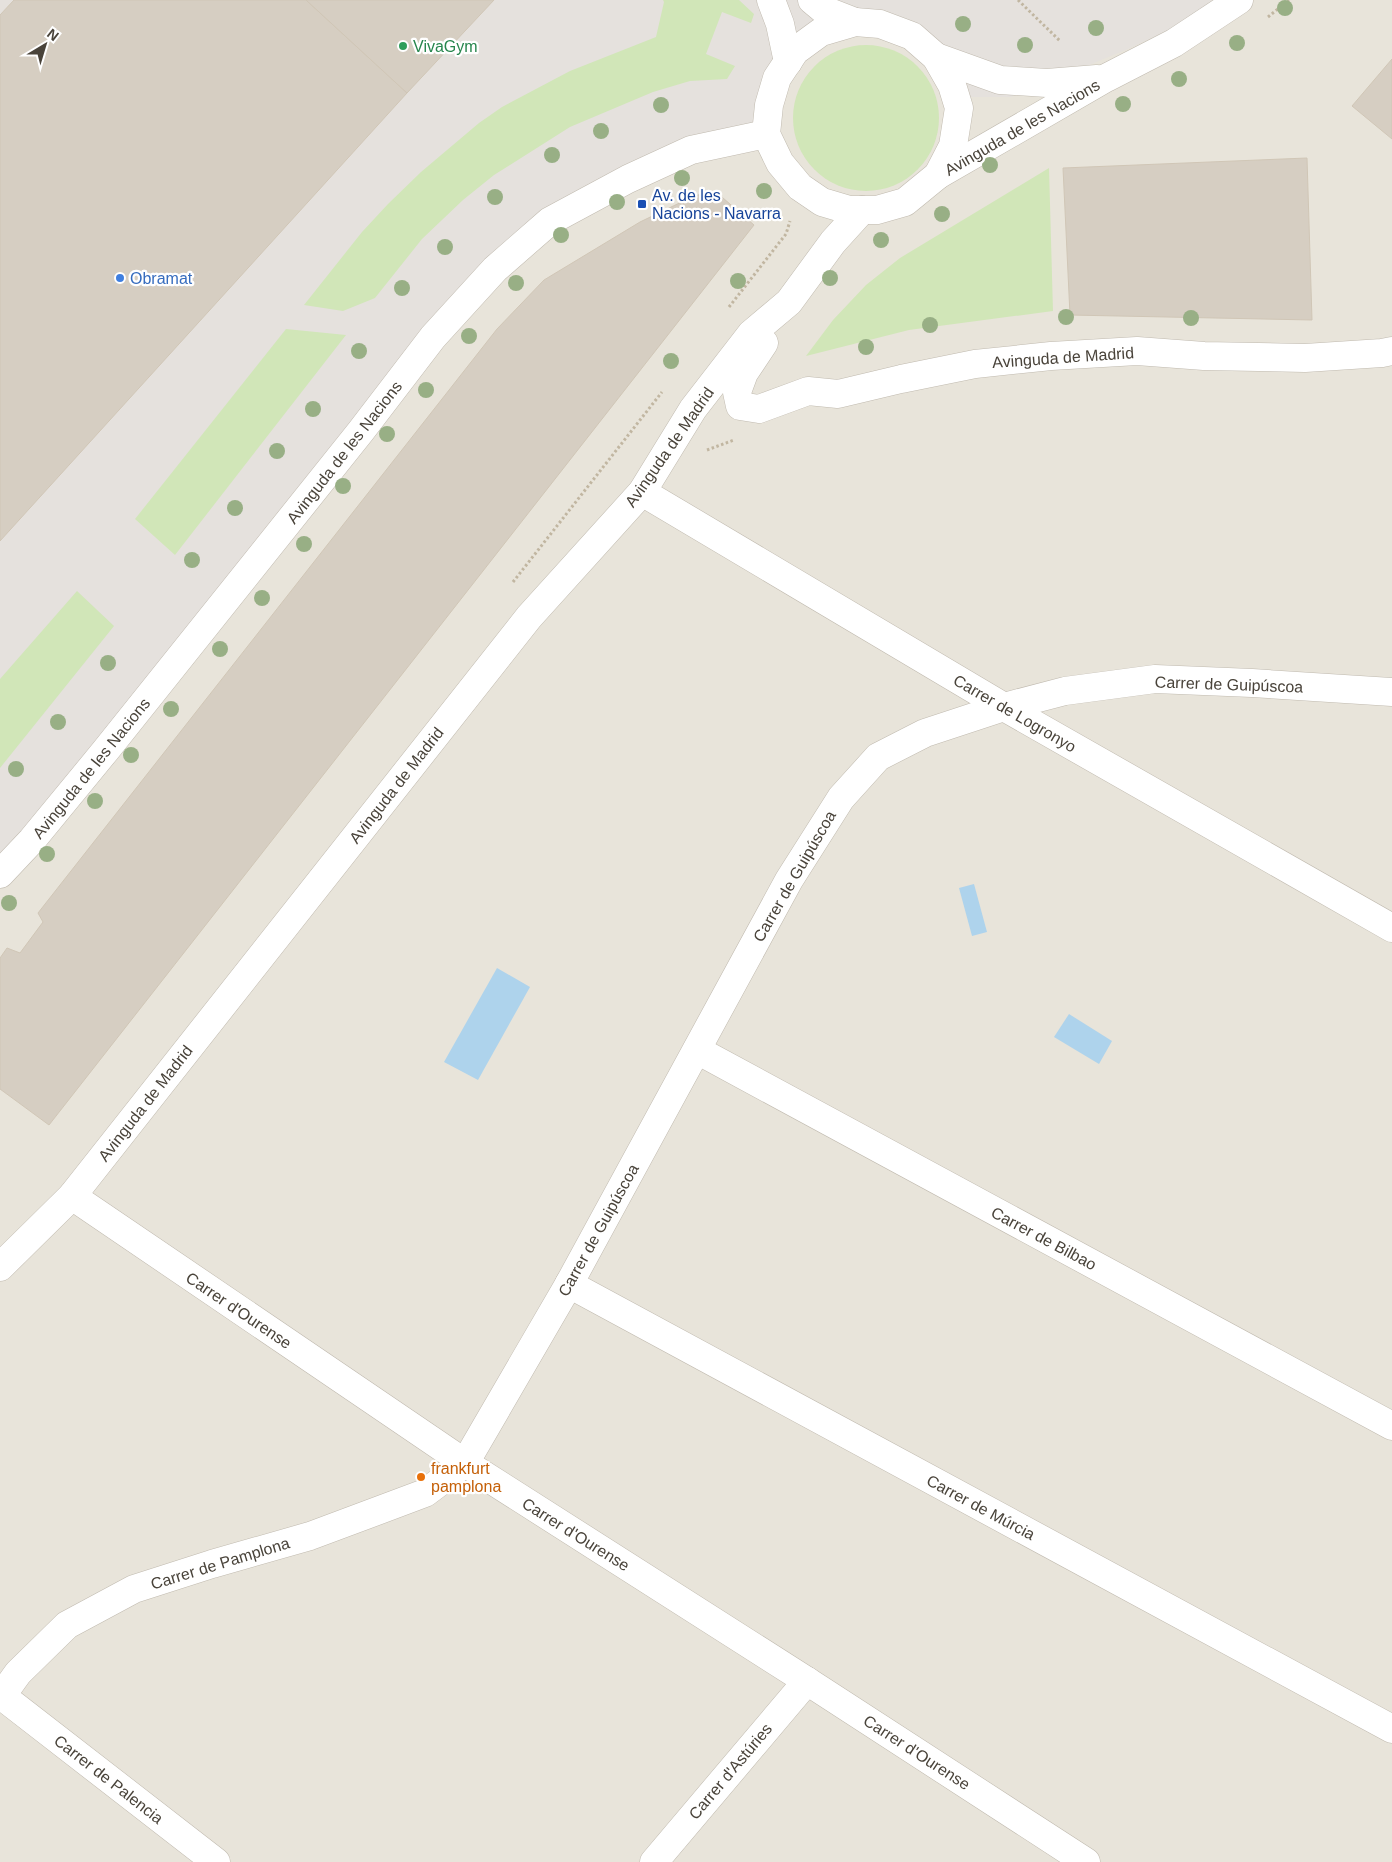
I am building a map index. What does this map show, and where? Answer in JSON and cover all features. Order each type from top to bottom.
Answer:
[{"type":"street","points":[[772,0],[780,24],[788,62]]},
{"type":"street","points":[[812,0],[824,10],[855,22],[880,24],[912,36],[936,57],[952,85],[959,108],[953,146],[938,175],[905,202],[877,210],[849,210],[822,202],[800,186],[780,163],[766,134],[769,105],[776,78],[795,51],[821,32],[855,22]]},
{"type":"street","name":"Avinguda de les Nacions","points":[[938,175],[1106,78],[1174,43],[1239,0]]},
{"type":"street","name":"Avinguda de les Nacions","points":[[936,57],[1000,80],[1047,83],[1106,78]]},
{"type":"street","name":"Avinguda de les Nacions","points":[[0,874],[32,840],[117,737],[355,439],[433,337],[495,269],[550,221],[628,179],[692,150],[766,134]]},
{"type":"street","name":"Avinguda de Madrid","points":[[862,210],[833,242],[789,302],[744,373],[737,392],[740,406],[759,409],[808,391],[838,394],[975,364],[1051,356],[1137,351],[1204,356],[1305,358],[1392,351]]},
{"type":"street","name":"Avinguda de Madrid","points":[[0,1267],[72,1196],[529,618],[642,492],[693,409],[740,347],[751,334],[789,302]]},
{"type":"street","name":"Carrer de Logronyo","points":[[642,492],[1004,707],[1392,928]]},
{"type":"street","name":"Carrer de Guipúscoa","points":[[465,1463],[569,1284],[789,880],[840,798],[878,757],[925,733],[1004,707],[1065,691],[1155,679],[1392,692]]},
{"type":"street","name":"Carrer de Bilbao","points":[[696,1050],[1392,1426]]},
{"type":"street","name":"Carrer d'Ourense","points":[[72,1196],[465,1463],[1086,1862]]},
{"type":"street","name":"Carrer de Múrcia","points":[[569,1284],[1392,1729]]},
{"type":"street","name":"Carrer de Pamplona","points":[[1,1697],[18,1673],[67,1626],[134,1589],[310,1536],[425,1493],[465,1463]]},
{"type":"street","name":"Carrer d'Astúries","points":[[654,1862],[807,1681]]},
{"type":"street","name":"Carrer de Palencia","points":[[1,1697],[216,1862]]},
{"type":"path","points":[[1018,0],[1060,41]]},
{"type":"shaded area","points":[[0,0],[1392,0],[1392,1862],[0,1862]]},
{"type":"shaded area","points":[[0,0],[1234,0],[1128,49],[1011,97],[971,97],[943,70],[877,28],[811,39],[745,138],[510,248],[0,863]]},
{"type":"green space","points":[[663,0],[739,0],[754,14],[751,23],[722,12],[706,54],[735,66],[727,79],[690,81],[653,92],[570,127],[494,175],[463,200],[422,239],[375,298],[343,311],[304,305],[362,232],[421,172],[479,123],[502,107],[570,71],[656,37]]},
{"type":"green space","points":[[866,45],[880,46],[894,51],[907,57],[918,66],[927,77],[933,90],[938,104],[938,132],[933,146],[927,159],[918,170],[907,179],[894,185],[880,190],[866,191],[852,190],[838,185],[825,179],[814,170],[805,159],[799,146],[794,132],[793,118],[794,104],[799,90],[805,77],[814,66],[825,57],[838,51],[852,46]]},
{"type":"green space","points":[[1049,168],[1053,311],[909,330],[806,356],[833,320],[866,285],[900,258]]},
{"type":"green space","points":[[286,329],[346,335],[175,555],[135,519]]},
{"type":"green space","points":[[77,591],[114,626],[0,768],[0,679]]},
{"type":"water","points":[[974,884],[987,932],[972,936],[959,888]]},
{"type":"water","points":[[497,968],[530,987],[478,1080],[444,1062]]},
{"type":"water","points":[[1069,1014],[1112,1041],[1099,1064],[1054,1037]]},
{"type":"building","name":"Obramat","points":[[14,0],[306,0],[407,93],[0,541],[0,15]]},
{"type":"building","name":"VivaGym","points":[[306,0],[494,0],[407,93]]},
{"type":"building","points":[[1392,59],[1392,139],[1352,106]]},
{"type":"building","points":[[1307,158],[1312,320],[1070,315],[1063,168]]},
{"type":"building","points":[[715,191],[754,225],[49,1125],[0,1089],[0,958],[7,948],[20,953],[43,922],[38,913],[497,329],[544,280],[640,222],[694,196]]},
{"type":"place","name":"VivaGym","points":[[403,46]]},
{"type":"place","name":"Av. de les Nacions - Navarra","points":[[642,204]]},
{"type":"place","name":"Obramat","points":[[120,278]]},
{"type":"place","name":"frankfurt pamplona","points":[[421,1477]]}]
